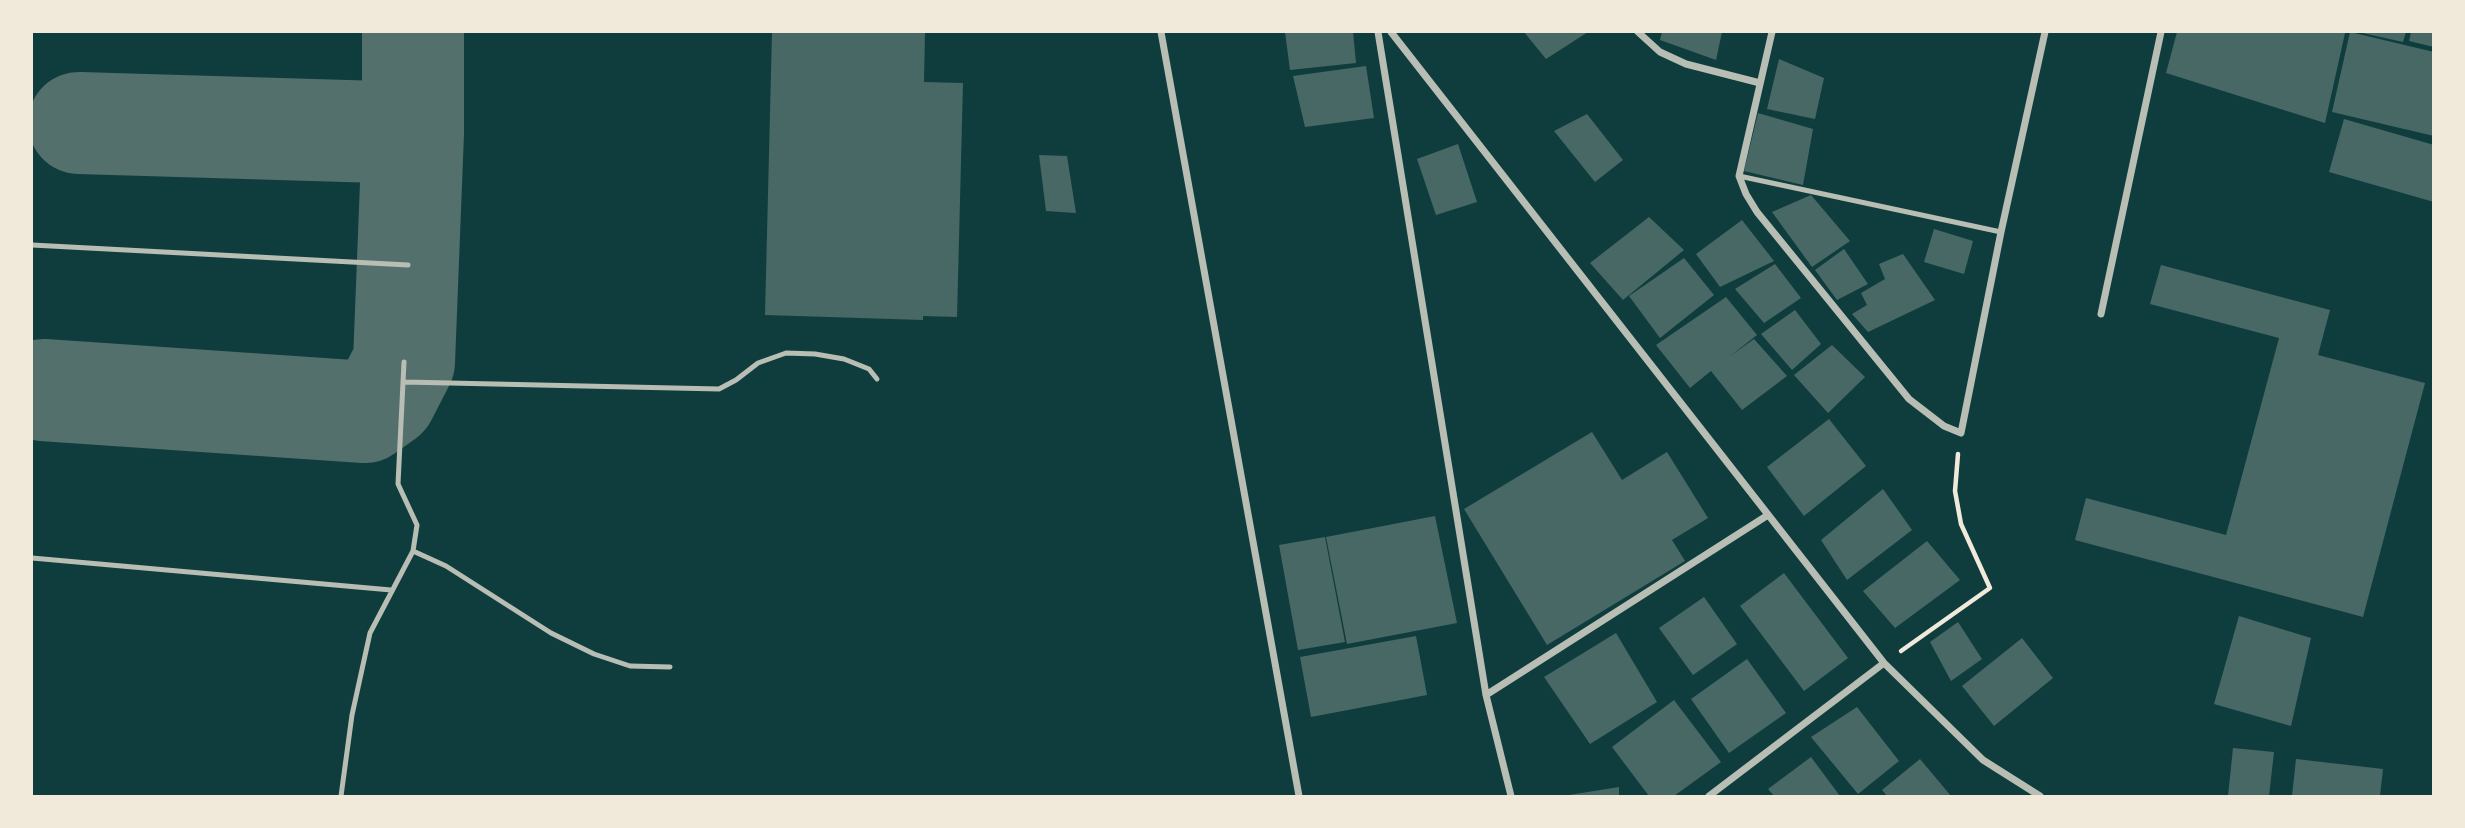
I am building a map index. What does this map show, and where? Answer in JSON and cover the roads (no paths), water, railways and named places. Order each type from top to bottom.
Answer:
[{"type":"street","points":[[1161,32],[1299,796]]},
{"type":"street","points":[[1378,32],[1486,695],[1511,796]]},
{"type":"street","points":[[1391,32],[1884,663],[1983,760],[2039,796]]},
{"type":"street","points":[[1638,32],[1660,52],[1686,64],[1760,83]]},
{"type":"street","points":[[1772,32],[1739,176],[1746,194],[1757,212],[1909,398],[1944,426],[1961,433],[2045,32]]},
{"type":"street","points":[[2102,314],[2161,32]]},
{"type":"street","points":[[1486,695],[1768,515]]},
{"type":"street","points":[[1709,796],[1884,663]]},
{"type":"lane","points":[[1739,176],[2001,232]]},
{"type":"lane","points":[[32,246],[408,265]]},
{"type":"lane","points":[[404,382],[719,389],[758,363],[786,353],[844,359],[869,369],[877,379]]},
{"type":"lane","points":[[341,796],[361,667],[370,633],[413,551],[416,525],[398,484],[404,362]]},
{"type":"lane","points":[[413,551],[446,566],[551,633],[594,654],[630,666],[670,667]]},
{"type":"lane","points":[[32,558],[391,590]]}]
